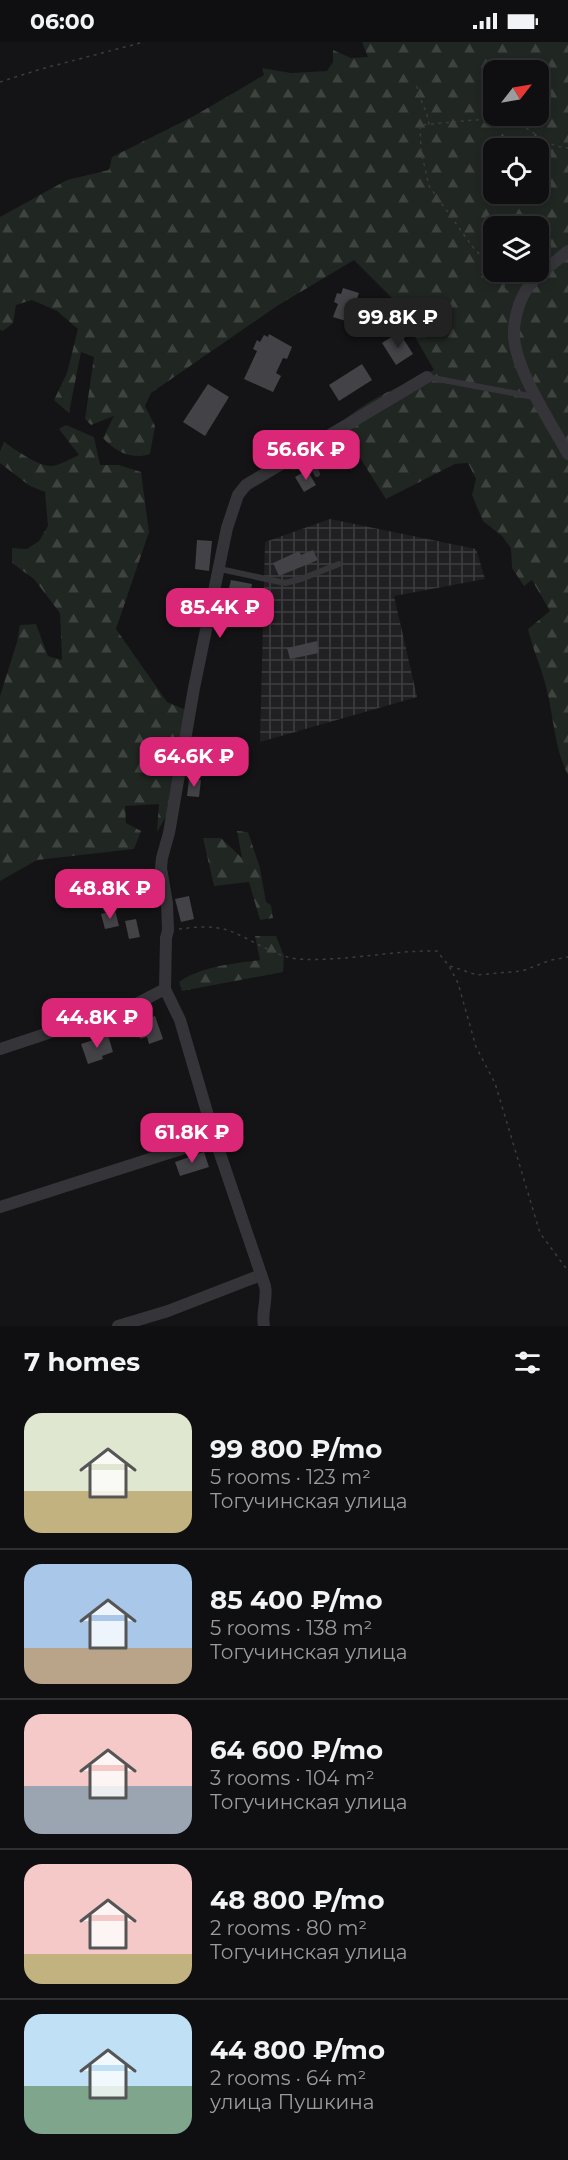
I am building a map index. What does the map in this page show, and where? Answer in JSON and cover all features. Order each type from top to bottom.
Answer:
[{"type":"street","points":[[568,251],[540,273],[525,292],[518,310],[514,335],[519,359],[537,398],[568,454]]},
{"type":"street","points":[[264,1326],[267,1295],[214,1136],[180,1020],[165,989],[168,930],[167,903],[161,868],[162,858],[169,833],[194,688],[227,528],[238,495],[246,485],[427,377]]},
{"type":"street","points":[[0,1050],[136,1004],[165,989]]},
{"type":"street","points":[[0,1207],[203,1142],[214,1136]]},
{"type":"street","points":[[118,1326],[168,1311],[261,1275]]},
{"type":"lane","points":[[427,377],[537,398]]},
{"type":"lane","points":[[306,450],[317,474]]},
{"type":"lane","points":[[220,569],[285,583],[339,564]]},
{"type":"path","points":[[0,82],[144,42]]},
{"type":"path","points":[[417,86],[429,125]]},
{"type":"path","points":[[483,258],[429,186],[421,151],[420,125],[507,119],[526,126],[547,143],[556,147],[568,148]]},
{"type":"path","points":[[503,282],[518,310]]},
{"type":"path","points":[[168,930],[199,927],[228,930],[250,942],[295,958],[341,959],[414,950],[437,951],[449,966],[458,983],[476,1047],[495,1083],[540,1233],[568,1271]]},
{"type":"path","points":[[449,966],[477,975],[522,971],[551,960],[568,957]]},
{"type":"shaded area","points":[[330,519],[476,549],[485,579],[394,596],[417,697],[260,742],[265,542]]},
{"type":"green space","points":[[362,42],[568,42],[568,775],[559,753],[548,694],[528,629],[550,611],[532,580],[524,586],[512,568],[511,548],[502,536],[483,521],[472,495],[476,479],[468,463],[455,464],[386,499],[340,426],[347,418],[370,402],[434,370],[394,300],[354,260],[277,306],[151,393],[145,406],[155,426],[150,454],[144,456],[125,454],[103,438],[114,416],[91,425],[85,419],[94,357],[81,352],[69,413],[54,400],[67,373],[78,329],[57,311],[32,300],[16,305],[13,323],[3,331],[0,330],[0,217],[67,180],[109,170],[112,157],[194,116],[264,75],[262,68],[291,73],[327,71],[333,62],[333,50],[351,58],[368,57]]},
{"type":"green space","points":[[66,425],[94,437],[100,465],[119,465],[141,472],[149,532],[116,629],[167,702],[186,710],[168,813],[157,832],[159,804],[125,806],[126,823],[141,831],[134,849],[37,860],[0,881],[0,696],[20,625],[36,624],[48,656],[62,660],[60,613],[34,579],[12,563],[12,548],[27,549],[39,541],[48,526],[45,492],[30,486],[0,463],[0,451],[4,442],[40,463],[52,466],[63,463],[79,455],[59,429]]},
{"type":"green space","points":[[237,831],[248,832],[260,868],[266,902],[271,905],[273,918],[260,920],[249,882],[214,886],[203,838],[221,838],[242,858]]},
{"type":"green space","points":[[255,936],[276,936],[284,956],[283,972],[182,991],[179,982],[198,972],[218,966],[260,960]]},
{"type":"building","points":[[343,288],[359,293],[349,322],[333,317],[338,304],[334,302],[337,293],[341,294]]},
{"type":"building","points":[[399,332],[413,354],[396,365],[382,343]]},
{"type":"building","points":[[269,334],[292,347],[287,359],[283,358],[276,373],[281,376],[273,392],[244,379],[257,351],[253,349],[257,340],[260,342],[264,335],[268,337]]},
{"type":"building","points":[[362,364],[372,380],[339,401],[329,385]]},
{"type":"building","points":[[208,384],[229,397],[205,436],[183,422]]},
{"type":"building","points":[[307,470],[316,485],[304,492],[295,477]]},
{"type":"building","points":[[197,540],[212,541],[209,571],[195,569]]},
{"type":"building","points":[[313,550],[318,560],[279,576],[273,563],[299,551],[301,555]]},
{"type":"building","points":[[231,580],[252,584],[247,614],[231,611],[235,589],[229,588]]},
{"type":"building","points":[[317,641],[319,653],[290,659],[287,648]]},
{"type":"building","points":[[189,779],[201,780],[199,797],[187,796]]},
{"type":"building","points":[[189,896],[194,919],[181,922],[175,899]]},
{"type":"building","points":[[115,910],[119,926],[105,929],[101,914]]},
{"type":"building","points":[[136,919],[140,937],[129,939],[125,921]]},
{"type":"building","points":[[155,1016],[163,1039],[149,1044],[147,1037],[140,1039],[137,1030],[143,1028],[141,1021]]},
{"type":"building","points":[[108,1035],[113,1052],[102,1056],[103,1059],[88,1064],[81,1044]]},
{"type":"building","points":[[204,1152],[209,1167],[180,1176],[175,1162]]}]
